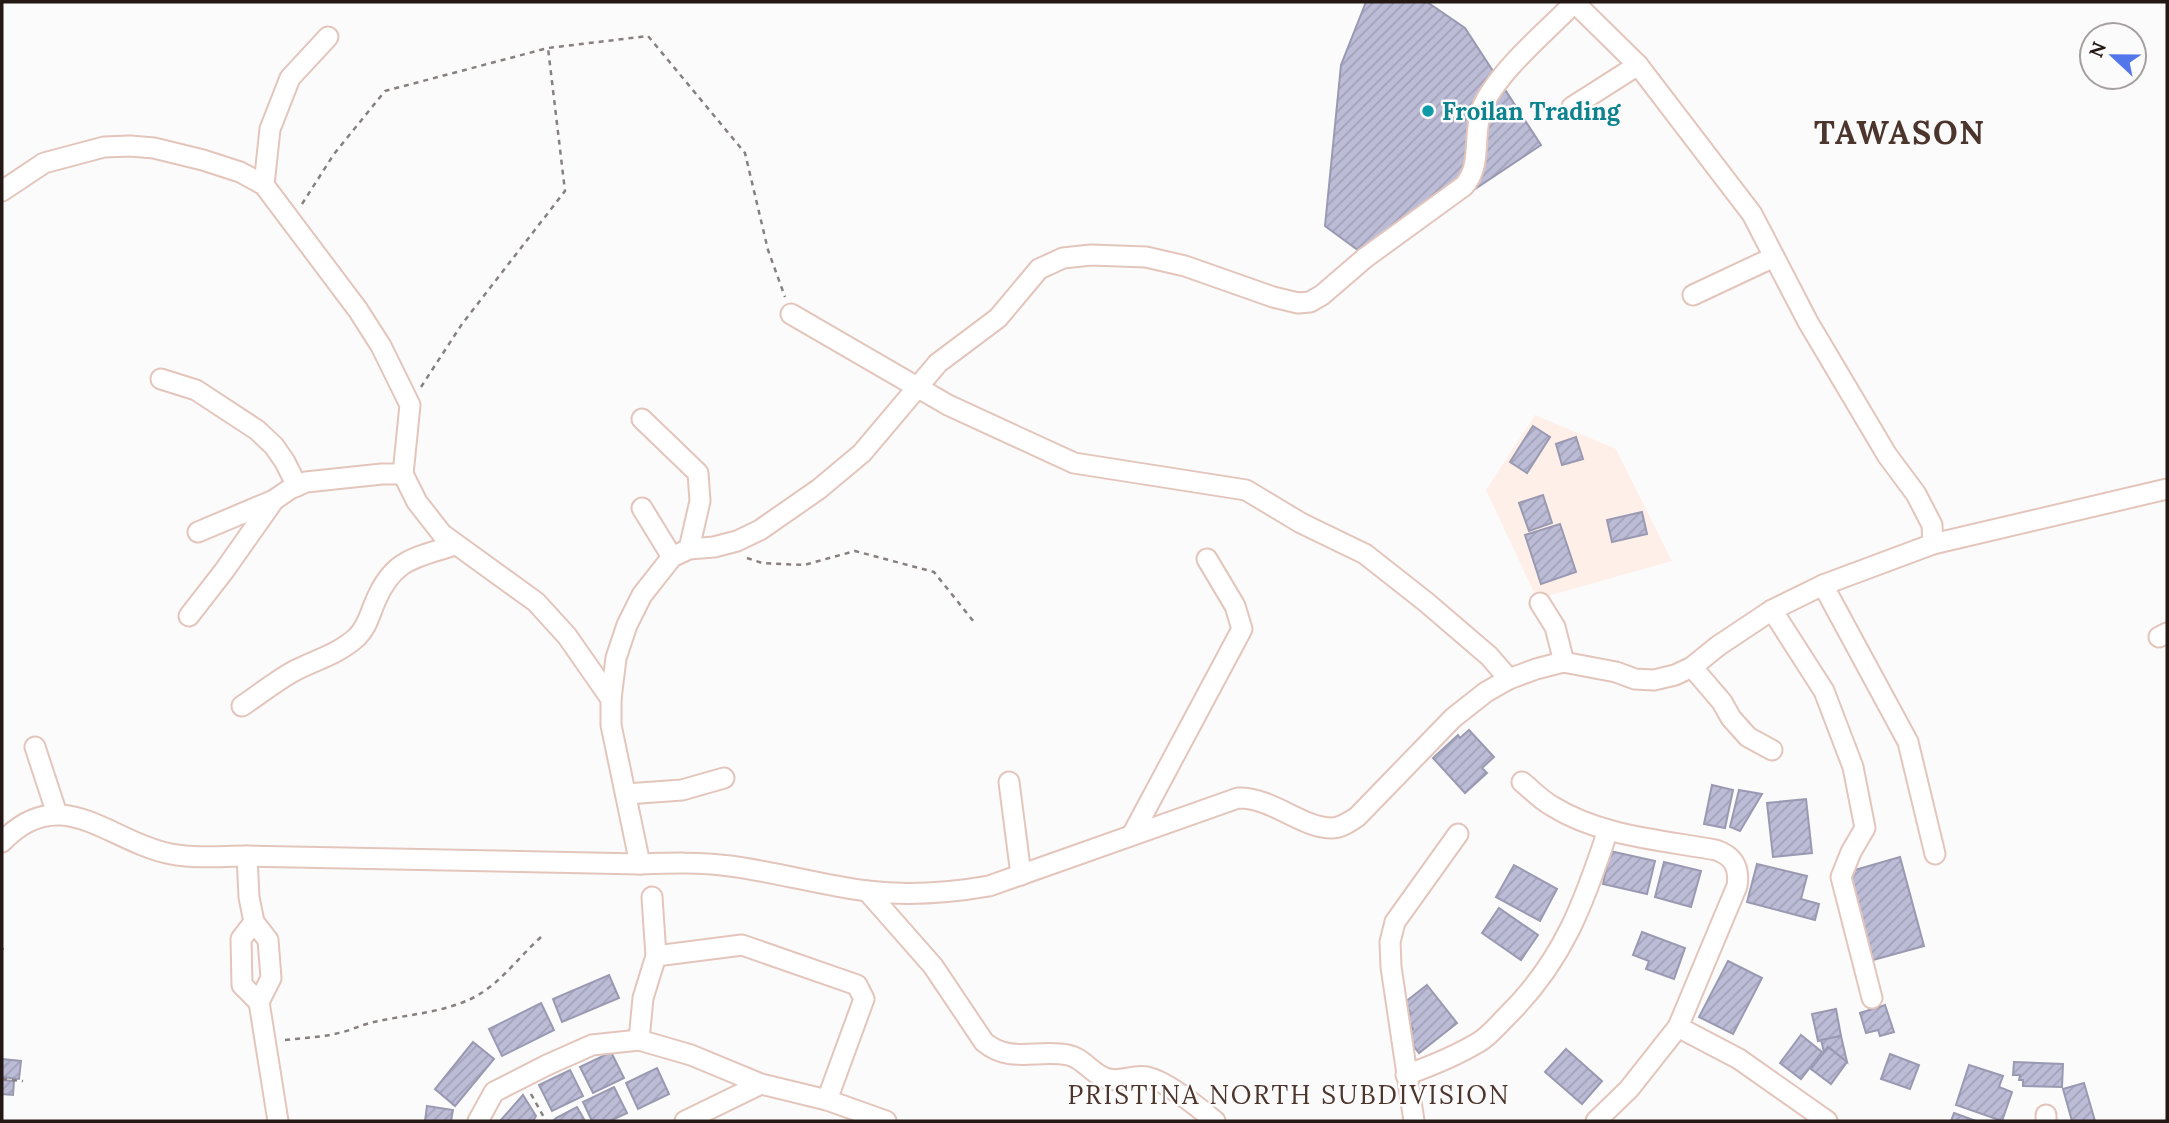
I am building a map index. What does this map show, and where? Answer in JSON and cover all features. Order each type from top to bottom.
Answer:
[{"type":"street","points":[[681,553],[737,541],[761,530],[819,489],[862,453],[938,363],[998,318],[1039,269],[1063,258],[1091,255],[1146,257],[1185,266],[1298,303],[1310,302],[1322,295],[1364,258],[1464,186],[1473,176],[1481,110],[1495,84],[1574,2],[1638,65],[1752,214],[1808,322],[1874,433],[1916,494],[1932,525],[1933,544]]},
{"type":"street","points":[[264,185],[271,129],[289,78],[328,37]]},
{"type":"street","points":[[1572,107],[1638,65]]},
{"type":"street","points":[[2,191],[44,163],[104,147],[130,146],[154,148],[203,160],[240,172],[264,185],[358,310],[381,346],[410,405],[403,474],[417,502],[432,524],[455,545],[536,602],[567,636],[611,699]]},
{"type":"street","points":[[1693,295],[1774,257]]},
{"type":"street","points":[[791,314],[948,405],[1074,463],[1246,490],[1301,523],[1365,554],[1489,656],[1509,679]]},
{"type":"street","points":[[160,379],[196,390],[257,430],[274,446],[297,486]]},
{"type":"street","points":[[640,864],[611,725],[615,658],[642,595],[659,572],[681,553],[700,501],[698,473],[642,419]]},
{"type":"street","points":[[198,532],[274,500],[306,482],[403,474]]},
{"type":"street","points":[[2,842],[12,831],[36,818],[57,814],[83,819],[169,854],[195,857],[690,863],[732,866],[867,891],[918,894],[960,891],[989,886],[1238,798],[1262,802],[1316,825],[1332,828],[1343,826],[1357,817],[1453,718],[1486,692],[1509,679],[1564,662],[1616,672],[1635,679],[1654,680],[1675,675],[1692,667],[1772,610],[1823,585],[1933,544],[2167,489]]},
{"type":"street","points":[[189,616],[274,500]]},
{"type":"street","points":[[642,508],[681,553]]},
{"type":"street","points":[[242,706],[294,671],[346,646],[358,636],[369,621],[385,581],[405,561],[455,545]]},
{"type":"street","points":[[1132,835],[1242,629],[1235,606],[1207,559]]},
{"type":"street","points":[[1823,585],[1908,742],[1935,854]]},
{"type":"street","points":[[1540,603],[1555,627],[1564,662]]},
{"type":"street","points":[[1772,610],[1824,691],[1853,767],[1865,828],[1841,877],[1872,998]]},
{"type":"street","points":[[1692,667],[1748,737],[1772,750]]},
{"type":"street","points":[[35,747],[57,814]]},
{"type":"street","points":[[626,794],[682,790],[724,778]]},
{"type":"street","points":[[1009,782],[1021,875]]},
{"type":"street","points":[[1522,782],[1551,806],[1578,820],[1608,830],[1726,854],[1735,863],[1738,876],[1737,886],[1678,1027],[1629,1090],[1596,1121]]},
{"type":"street","points":[[1406,1075],[1436,1064],[1481,1041],[1527,996],[1562,948],[1590,885],[1608,830]]},
{"type":"street","points":[[1414,1121],[1391,967],[1390,942],[1395,922],[1458,834]]},
{"type":"street","points":[[247,856],[249,897],[254,922],[268,940],[271,978],[259,1002],[278,1121]]},
{"type":"street","points":[[867,891],[933,966],[984,1042],[992,1048],[1004,1054],[1069,1055],[1110,1080],[1144,1076],[1157,1080],[1215,1121]]},
{"type":"street","points":[[639,1040],[643,998],[656,956],[652,897]]},
{"type":"street","points":[[254,922],[241,939],[242,985],[259,1002]]},
{"type":"street","points":[[656,956],[742,945],[857,985],[864,999],[827,1100]]},
{"type":"street","points":[[1678,1027],[1739,1059],[1827,1121]]},
{"type":"street","points":[[478,1121],[494,1092],[547,1065],[593,1045],[639,1040],[691,1055],[761,1084],[827,1100],[886,1121]]},
{"type":"street","points":[[685,1121],[761,1084]]},
{"type":"path","points":[[290,221],[334,154],[385,91],[548,48],[648,36],[745,153],[768,250],[791,314]]},
{"type":"path","points":[[410,405],[462,324],[565,191],[548,48]]},
{"type":"path","points":[[714,547],[762,563],[804,565],[855,551],[934,572],[974,622]]},
{"type":"path","points":[[264,1043],[319,1037],[370,1023],[456,1006],[481,993],[509,972],[541,937]]},
{"type":"path","points":[[2,1079],[23,1081]]},
{"type":"path","points":[[522,1079],[547,1121]]},
{"type":"shaded area","points":[[1535,415],[1616,449],[1672,561],[1537,599],[1486,490]]},
{"type":"building","name":"Froilan Trading","points":[[1366,2],[1427,2],[1465,28],[1541,145],[1370,259],[1325,226],[1341,65]]},
{"type":"building","points":[[1533,426],[1550,437],[1527,473],[1510,462]]},
{"type":"building","points":[[1576,437],[1583,459],[1562,465],[1556,444]]},
{"type":"building","points":[[1543,495],[1552,523],[1529,531],[1519,503]]},
{"type":"building","points":[[1642,512],[1647,534],[1612,542],[1607,520]]},
{"type":"building","points":[[1560,524],[1576,572],[1541,584],[1525,535]]},
{"type":"building","points":[[1469,730],[1494,757],[1482,768],[1487,773],[1465,793],[1433,758],[1458,735],[1460,738]]},
{"type":"building","points":[[1712,785],[1733,790],[1725,828],[1704,824]]},
{"type":"building","points":[[1739,790],[1762,794],[1740,831],[1730,827]]},
{"type":"building","points":[[1806,799],[1812,853],[1773,857],[1767,803]]},
{"type":"building","points":[[1610,851],[1655,861],[1647,894],[1603,884]]},
{"type":"building","points":[[1900,857],[1924,946],[1873,960],[1848,872]]},
{"type":"building","points":[[1664,862],[1701,871],[1691,907],[1655,897]]},
{"type":"building","points":[[1757,864],[1807,876],[1801,899],[1819,904],[1815,920],[1747,902]]},
{"type":"building","points":[[1514,865],[1557,889],[1540,921],[1496,897]]},
{"type":"building","points":[[1499,908],[1538,935],[1521,960],[1482,933]]},
{"type":"building","points":[[1642,932],[1685,948],[1674,979],[1646,969],[1649,961],[1633,955]]},
{"type":"building","points":[[1728,961],[1762,978],[1733,1034],[1699,1017]]},
{"type":"building","points":[[609,975],[619,998],[562,1022],[553,999]]},
{"type":"building","points":[[1427,985],[1457,1023],[1419,1053],[1405,1035],[1413,1029],[1405,1018],[1411,1013],[1404,1003]]},
{"type":"building","points":[[541,1003],[554,1030],[502,1056],[489,1029]]},
{"type":"building","points":[[1885,1005],[1894,1032],[1880,1036],[1878,1030],[1866,1033],[1860,1013]]},
{"type":"building","points":[[1836,1009],[1841,1036],[1818,1041],[1812,1014]]},
{"type":"building","points":[[1801,1035],[1822,1052],[1801,1079],[1780,1063]]},
{"type":"building","points":[[1841,1036],[1847,1062],[1828,1047],[1824,1052],[1821,1040]]},
{"type":"building","points":[[473,1042],[494,1059],[455,1106],[435,1089]]},
{"type":"building","points":[[1828,1047],[1847,1062],[1831,1084],[1811,1069]]},
{"type":"building","points":[[1566,1049],[1602,1081],[1582,1104],[1545,1072]]},
{"type":"building","points":[[611,1052],[624,1078],[593,1093],[580,1067]]},
{"type":"building","points":[[1890,1054],[1919,1065],[1910,1089],[1881,1079]]},
{"type":"building","points":[[2,1059],[21,1061],[19,1079],[2,1077]]},
{"type":"building","points":[[2014,1062],[2063,1064],[2062,1087],[2023,1086],[2023,1080],[2019,1080],[2020,1075],[2013,1075]]},
{"type":"building","points":[[1969,1065],[2003,1076],[1999,1087],[2012,1092],[2002,1121],[1956,1105]]},
{"type":"building","points":[[657,1068],[669,1094],[638,1109],[626,1083]]},
{"type":"building","points":[[570,1070],[583,1096],[552,1111],[539,1085]]},
{"type":"building","points":[[2,1080],[14,1081],[13,1095],[2,1094]]},
{"type":"building","points":[[2084,1083],[2095,1121],[2072,1121],[2063,1089]]},
{"type":"building","points":[[614,1087],[627,1113],[610,1121],[592,1121],[583,1102]]},
{"type":"building","points":[[523,1095],[536,1116],[533,1121],[500,1121]]},
{"type":"building","points":[[427,1106],[453,1110],[451,1121],[425,1121]]},
{"type":"building","points":[[577,1107],[585,1121],[553,1121],[556,1118]]},
{"type":"building","points":[[1954,1113],[1976,1121],[1951,1121]]},
{"type":"place","name":"Froilan Trading","points":[[1428,111]]},
{"type":"district","name":"TAWASON","points":[[1900,132]]},
{"type":"district","name":"PRISTINA NORTH SUBDIVISION","points":[[1289,1094]]}]
